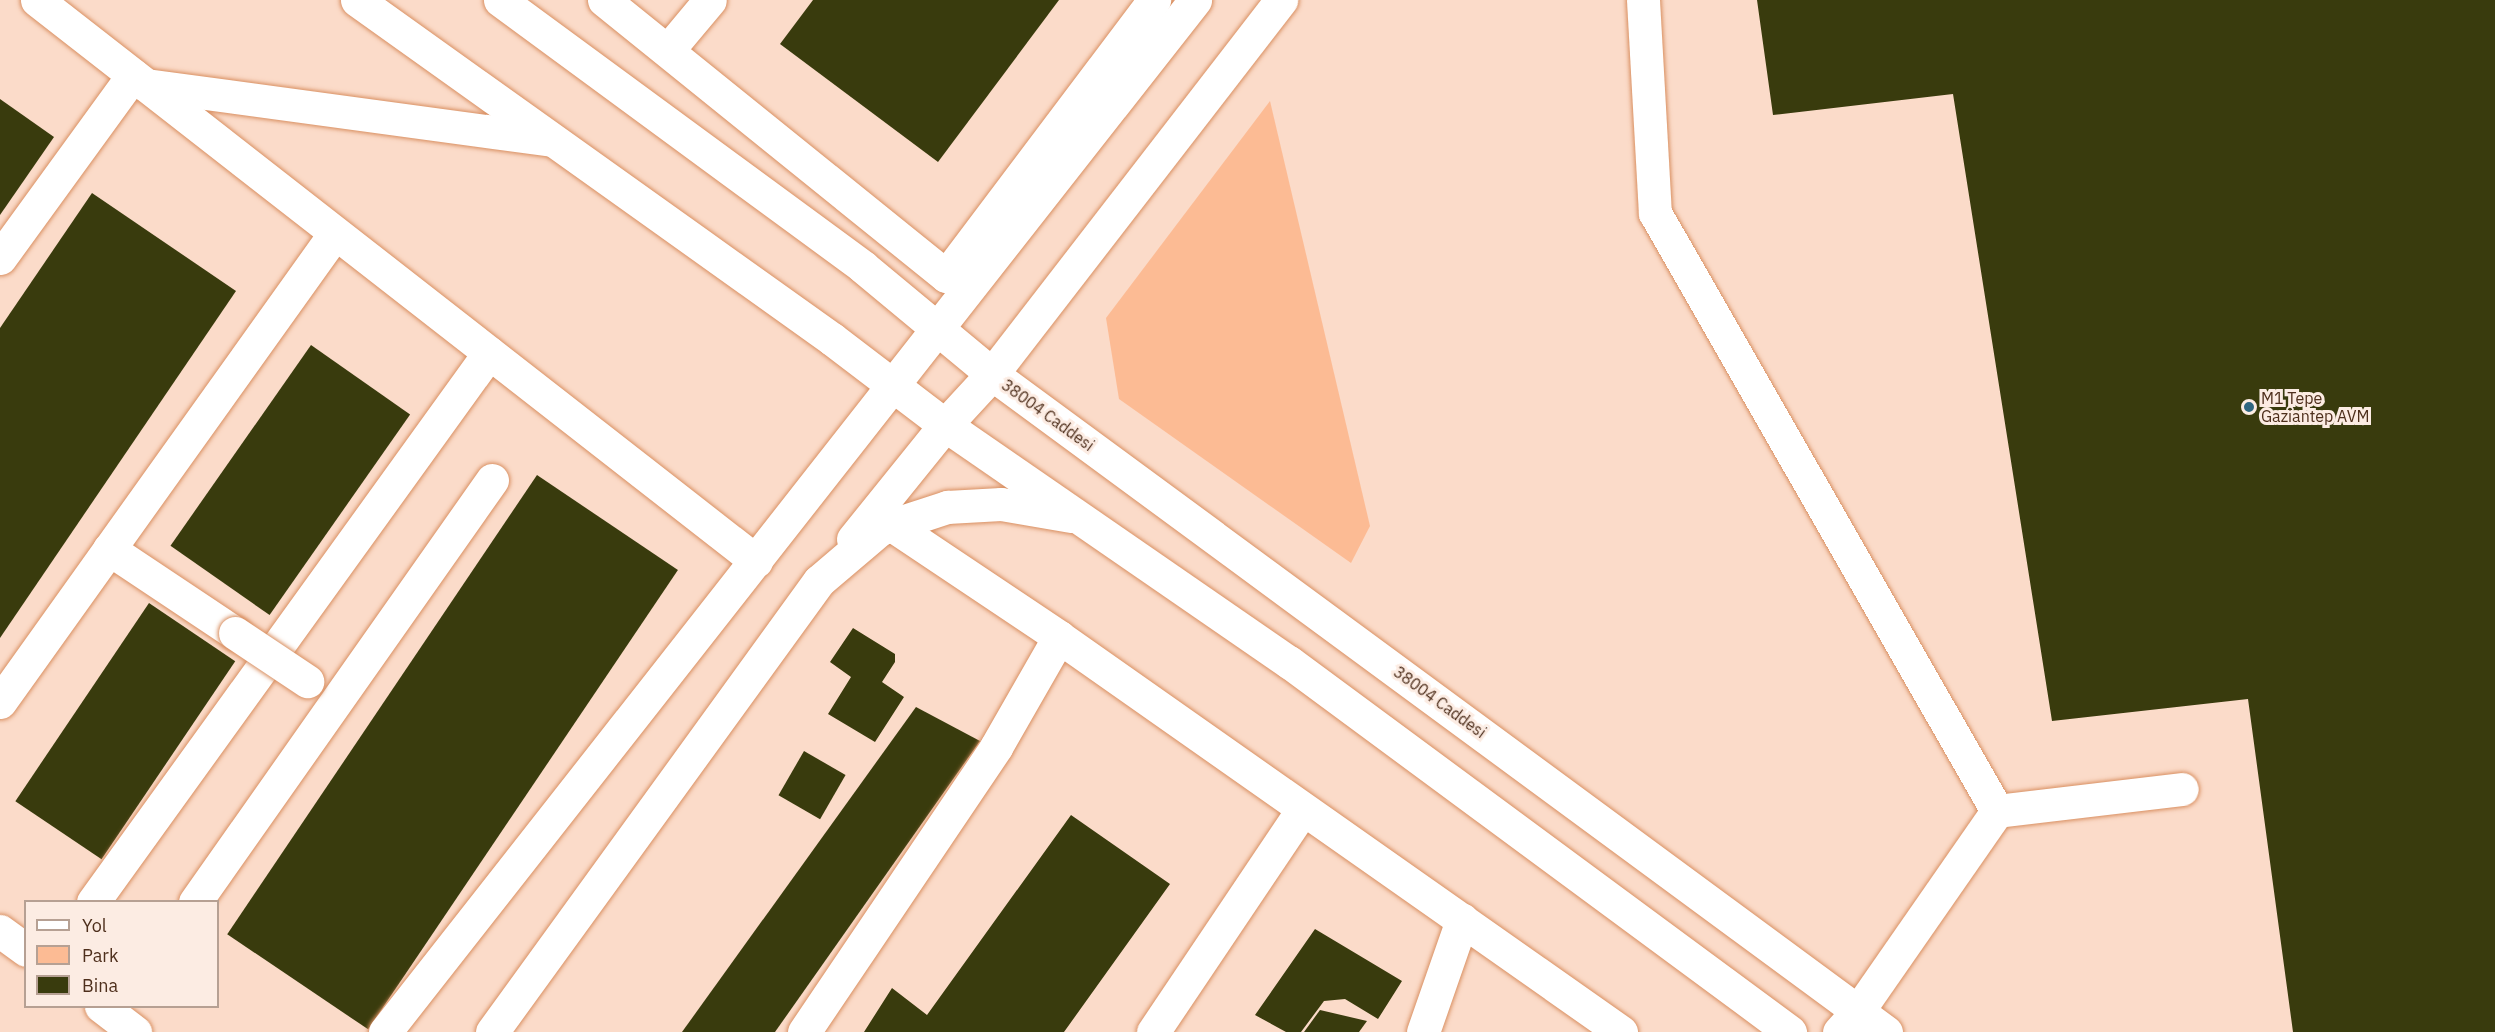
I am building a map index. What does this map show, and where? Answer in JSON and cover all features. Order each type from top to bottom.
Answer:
[{"type":"street","points":[[37,0],[756,561]]},
{"type":"street","points":[[357,0],[556,141],[945,425],[1289,662],[1790,1032]]},
{"type":"street","name":"38004 Caddesi","points":[[500,0],[863,267],[992,374],[1848,1021],[1886,1032]]},
{"type":"street","points":[[604,0],[946,276],[1154,0]]},
{"type":"street","points":[[668,50],[710,0]]},
{"type":"street","points":[[385,1032],[1195,0]]},
{"type":"street","points":[[492,1032],[819,580],[945,425],[992,374],[1281,0]]},
{"type":"street","points":[[1643,0],[1655,213],[1997,811]]},
{"type":"street","points":[[138,80],[556,141]]},
{"type":"street","points":[[0,258],[138,80]]},
{"type":"street","points":[[0,702],[334,233]]},
{"type":"street","points":[[94,900],[489,353]]},
{"type":"street","points":[[196,900],[492,480]]},
{"type":"street","points":[[819,580],[880,529],[947,507],[1001,504],[1081,517]]},
{"type":"street","points":[[892,525],[1059,637],[1302,810],[1621,1032]]},
{"type":"street","points":[[109,549],[336,701]]},
{"type":"street","points":[[804,1032],[996,747],[1059,637]]},
{"type":"street","points":[[1848,1021],[1997,811],[2182,789]]},
{"type":"street","points":[[1153,1032],[1302,810]]},
{"type":"street","points":[[1423,1032],[1462,920]]},
{"type":"street","points":[[0,931],[24,949]]},
{"type":"street","points":[[104,1008],[135,1032]]},
{"type":"green space","points":[[1270,101],[1370,526],[1351,563],[1119,399],[1106,318]]},
{"type":"building","points":[[813,0],[1059,0],[938,162],[780,44]]},
{"type":"building","name":"M1 Tepe Gaziantep AVM","points":[[1757,0],[2495,0],[2495,1032],[2293,1032],[2248,699],[2052,721],[1953,94],[1773,115]]},
{"type":"building","points":[[0,99],[54,137],[0,215]]},
{"type":"building","points":[[92,193],[236,291],[0,638],[0,328]]},
{"type":"building","points":[[311,345],[410,414],[270,615],[170,546]]},
{"type":"building","points":[[537,475],[678,570],[368,1029],[227,934]]},
{"type":"building","points":[[149,603],[235,661],[102,859],[15,801]]},
{"type":"building","points":[[853,628],[895,654],[895,662],[882,682],[904,697],[875,742],[828,714],[851,677],[830,662]]},
{"type":"building","points":[[916,707],[980,741],[775,1032],[682,1032]]},
{"type":"building","points":[[804,751],[846,775],[820,819],[778,795]]},
{"type":"building","points":[[1071,815],[1170,884],[1064,1032],[864,1032],[892,988],[927,1015]]},
{"type":"building","points":[[1315,929],[1402,981],[1378,1019],[1345,999],[1324,1001],[1301,1032],[1286,1032],[1255,1015]]},
{"type":"building","points":[[1320,1010],[1367,1021],[1359,1032],[1304,1032]]},
{"type":"place","name":"M1 Tepe Gaziantep AVM","points":[[2249,407]]}]
